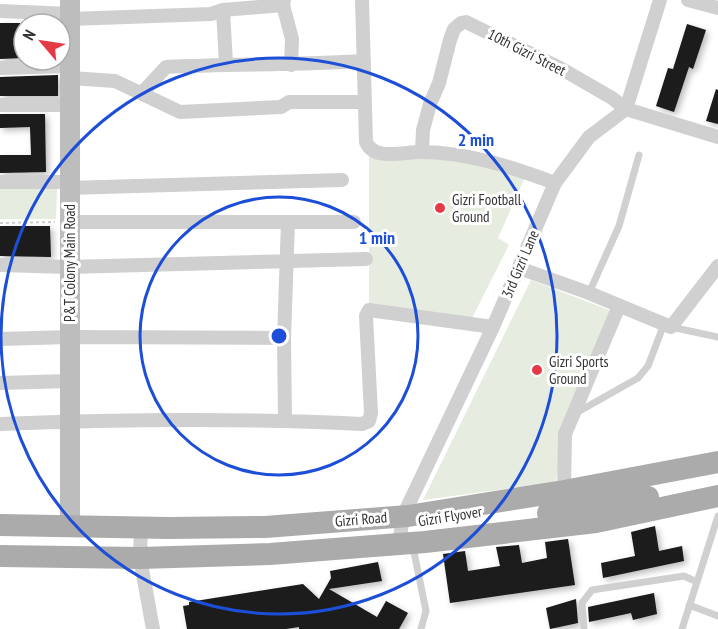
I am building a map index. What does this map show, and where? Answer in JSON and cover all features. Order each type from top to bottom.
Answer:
[{"type":"main road","name":"Gizri Road","points":[[0,525],[141,528],[265,526],[403,516],[564,491],[718,462]]},
{"type":"main road","name":"Gizri Flyover","points":[[0,532],[150,536],[312,534],[404,524],[718,472]]},
{"type":"main road","name":"Gizri Flyover","points":[[0,545],[242,548],[334,543],[483,525],[619,501],[718,487]]},
{"type":"main road","name":"Gizri Road","points":[[0,556],[140,558],[270,554],[406,543],[596,522],[718,496]]},
{"type":"street","points":[[362,0],[366,142],[369,149],[376,153],[422,152],[471,158],[516,168],[555,183]]},
{"type":"street","points":[[626,109],[660,0]]},
{"type":"street","points":[[688,0],[718,8]]},
{"type":"street","points":[[0,11],[211,14],[223,10],[284,2],[292,39],[291,65]]},
{"type":"street","points":[[223,10],[226,64]]},
{"type":"street","name":"10th Gizri Street","points":[[422,152],[423,130],[429,104],[439,83],[450,40],[454,29],[466,22],[560,68],[612,98],[626,109],[718,137]]},
{"type":"street","points":[[142,93],[166,67],[364,61]]},
{"type":"street","points":[[70,72],[116,81],[180,112],[281,107],[289,102],[365,102]]},
{"type":"street","name":"P&T Colony Main Road","points":[[70,72],[70,526]]},
{"type":"street","points":[[0,105],[69,105]]},
{"type":"street","name":"3rd Gizri Lane","points":[[406,543],[403,516],[493,327],[555,183],[588,137],[626,109]]},
{"type":"street","points":[[0,182],[69,185],[342,180]]},
{"type":"street","points":[[69,222],[354,222]]},
{"type":"street","points":[[285,420],[284,338],[288,222]]},
{"type":"street","points":[[0,265],[69,267],[366,259]]},
{"type":"street","points":[[519,267],[668,326],[718,266]]},
{"type":"street","points":[[564,491],[565,434],[620,306]]},
{"type":"street","points":[[0,424],[69,421],[285,420],[362,424],[369,421],[371,413],[366,316],[369,310],[493,327]]},
{"type":"street","points":[[0,339],[284,338]]},
{"type":"street","points":[[0,383],[69,381]]},
{"type":"street","points":[[141,528],[140,558],[153,629]]},
{"type":"lane","points":[[589,293],[619,226],[639,155]]},
{"type":"lane","points":[[574,414],[638,378],[648,366],[668,326],[718,338]]},
{"type":"lane","points":[[682,629],[718,516]]},
{"type":"lane","points":[[406,543],[426,611],[421,629]]},
{"type":"lane","points":[[584,629],[582,603],[592,590],[684,576],[697,582]]},
{"type":"lane","points":[[690,605],[718,616]]},
{"type":"path","points":[[0,223],[69,222]]},
{"type":"shaded area","name":"Gizri Football Ground","points":[[369,149],[422,152],[525,177],[498,238],[509,245],[469,324],[369,310]]},
{"type":"shaded area","points":[[0,188],[57,188],[56,219],[0,219]]},
{"type":"shaded area","name":"Gizri Sports Ground","points":[[531,280],[614,312],[563,429],[556,482],[423,500]]},
{"type":"building","points":[[0,23],[12,23],[12,58],[0,59]]},
{"type":"building","points":[[687,24],[706,30],[693,69],[689,67],[674,112],[656,106],[668,68],[673,69]]},
{"type":"building","points":[[58,75],[58,96],[0,96],[0,77]]},
{"type":"building","points":[[716,89],[718,90],[718,124],[706,121]]},
{"type":"building","points":[[0,114],[45,114],[46,172],[0,173],[0,155],[31,155],[30,127],[0,128]]},
{"type":"building","points":[[0,226],[50,226],[51,257],[0,256]]},
{"type":"building","points":[[655,526],[659,551],[682,546],[684,561],[603,578],[601,563],[635,556],[631,532]]},
{"type":"building","points":[[568,539],[575,585],[450,603],[443,554],[465,551],[468,571],[500,566],[496,547],[519,545],[522,563],[547,558],[545,542]]},
{"type":"building","points":[[378,562],[382,581],[329,589],[377,617],[386,601],[408,613],[399,629],[299,629],[299,627],[187,629],[183,606],[189,605],[189,602],[303,584],[319,599],[331,578],[330,571]]},
{"type":"building","points":[[654,593],[657,614],[633,620],[631,613],[589,622],[588,607]]},
{"type":"building","points":[[576,599],[578,623],[550,629],[546,608]]},
{"type":"place","name":"Gizri Football Ground","points":[[440,208]]},
{"type":"place","name":"Gizri Sports Ground","points":[[537,370]]}]
